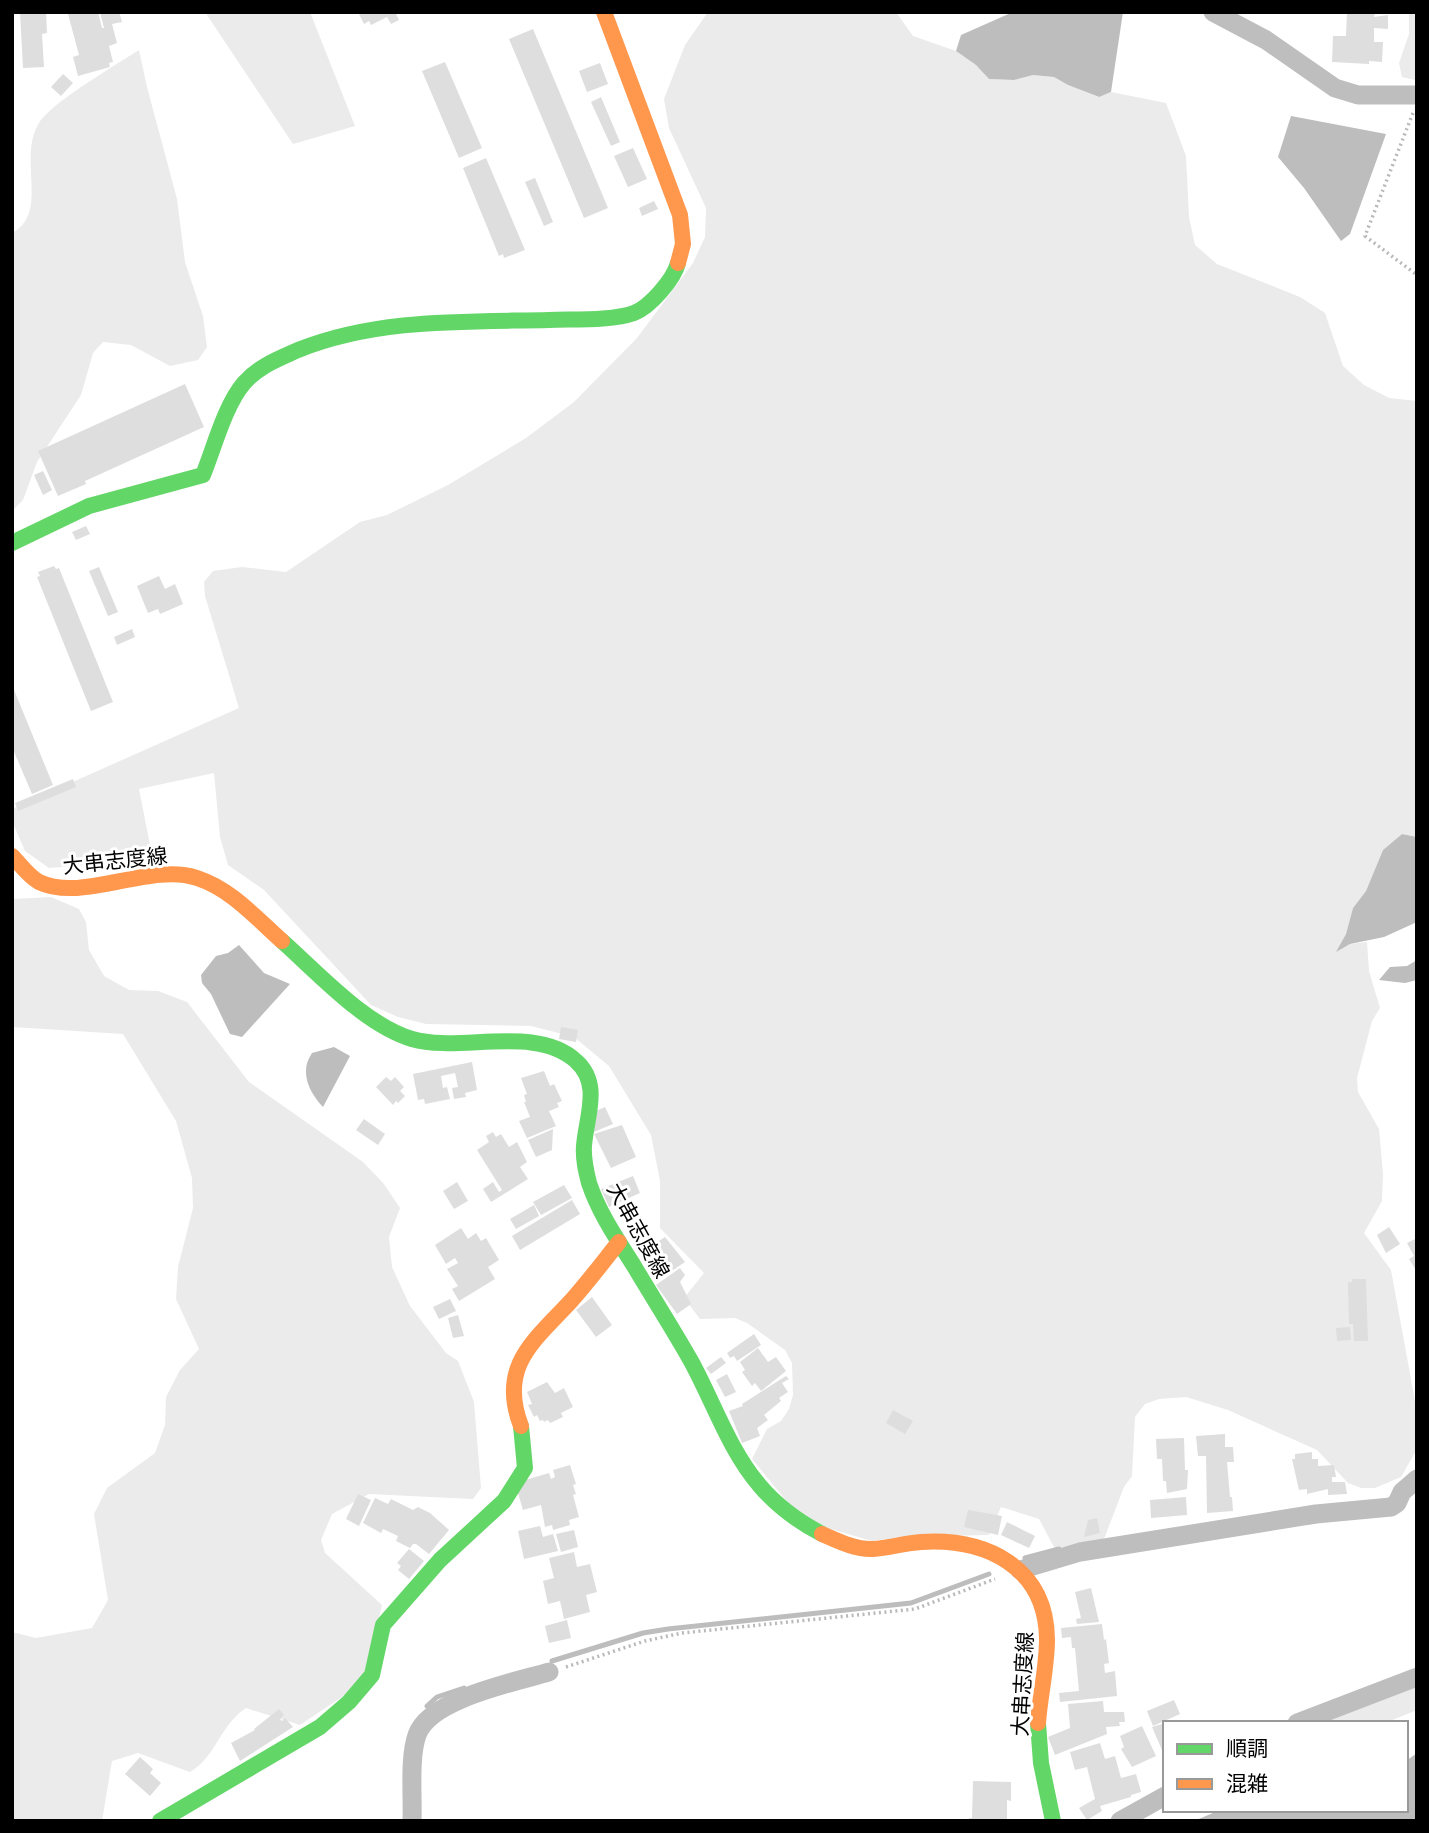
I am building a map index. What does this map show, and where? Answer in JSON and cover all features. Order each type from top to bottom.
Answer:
[{"type":"street","points":[[12,543],[89,506],[203,475],[229,409],[243,384],[267,363],[311,345],[363,330],[412,323],[591,319],[635,313],[661,292],[676,271],[683,244],[680,215],[604,12]]},
{"type":"street","points":[[1213,12],[1266,40],[1335,88],[1358,95],[1417,95]]},
{"type":"street","name":"大串志度線","points":[[12,856],[36,881],[59,889],[174,874],[195,877],[226,891],[369,1018],[386,1029],[427,1042],[537,1044],[569,1055],[588,1076],[591,1090],[583,1147],[593,1194],[698,1375],[729,1443],[748,1474],[770,1499],[799,1521],[839,1541],[869,1549],[944,1542],[973,1545],[995,1552],[1008,1560],[1020,1570],[1033,1588],[1046,1623],[1047,1647],[1038,1724],[1039,1757],[1054,1821]]},
{"type":"street","points":[[160,1821],[320,1727],[349,1702],[372,1675],[383,1625],[440,1560],[504,1501],[524,1468],[522,1425],[514,1410],[514,1377],[531,1342],[572,1300],[619,1242]]},
{"type":"street","points":[[1020,1570],[1080,1552],[1316,1514],[1391,1507],[1398,1503],[1402,1492],[1417,1479]]},
{"type":"street","points":[[412,1821],[414,1748],[417,1733],[425,1720],[436,1710],[452,1702],[549,1672]]},
{"type":"street","points":[[1302,1721],[1417,1676]]},
{"type":"street","points":[[1120,1821],[1163,1797]]},
{"type":"path","points":[[1417,103],[1365,236],[1417,275]]},
{"type":"path","points":[[549,1672],[645,1641],[682,1633],[915,1609],[1020,1570]]},
{"type":"shaded area","points":[[205,12],[310,12],[355,126],[293,144]]},
{"type":"shaded area","points":[[708,12],[896,12],[913,36],[956,51],[976,65],[989,79],[1014,80],[1033,75],[1054,77],[1098,97],[1111,92],[1166,103],[1186,156],[1189,217],[1195,245],[1217,264],[1300,297],[1325,313],[1343,366],[1364,385],[1389,398],[1417,401],[1417,837],[1402,834],[1383,850],[1366,891],[1353,908],[1346,934],[1337,951],[1350,944],[1367,942],[1369,971],[1380,1008],[1372,1021],[1357,1078],[1358,1092],[1379,1129],[1383,1174],[1382,1201],[1364,1233],[1391,1270],[1417,1412],[1417,1449],[1401,1477],[1375,1488],[1361,1488],[1348,1483],[1317,1450],[1228,1410],[1186,1397],[1159,1399],[1145,1404],[1135,1417],[1132,1476],[1124,1487],[1104,1539],[1055,1549],[1039,1519],[1001,1507],[989,1535],[901,1537],[872,1541],[803,1521],[752,1459],[767,1429],[781,1421],[789,1409],[793,1395],[792,1363],[785,1350],[747,1323],[735,1318],[700,1319],[684,1298],[704,1273],[660,1228],[660,1181],[651,1135],[609,1066],[574,1037],[531,1026],[426,1024],[398,1017],[371,1005],[264,890],[228,865],[220,837],[214,773],[139,789],[153,860],[49,868],[25,851],[12,821],[12,809],[239,708],[205,596],[204,582],[213,571],[242,567],[286,572],[360,522],[387,515],[448,485],[526,438],[574,402],[637,338],[693,263],[705,237],[706,208],[669,128],[664,99],[685,45]]},
{"type":"shaded area","points":[[1013,12],[1123,12],[1111,92],[1099,97],[1054,77],[1033,75],[1014,80],[989,79],[976,65],[956,51],[961,35]]},
{"type":"shaded area","points":[[1409,12],[1417,12],[1415,80],[1402,77],[1399,63],[1409,34]]},
{"type":"shaded area","points":[[139,50],[177,199],[185,262],[203,316],[207,347],[198,360],[170,366],[131,345],[103,342],[93,353],[81,395],[37,462],[23,500],[12,511],[12,233],[23,224],[29,212],[33,137],[46,114],[85,84]]},
{"type":"shaded area","points":[[1291,116],[1386,134],[1350,234],[1341,241],[1304,188],[1278,157]]},
{"type":"shaded area","points":[[1402,834],[1417,837],[1417,922],[1384,937],[1350,944],[1336,952],[1346,934],[1353,908],[1366,891],[1383,850]]},
{"type":"shaded area","points":[[51,897],[79,909],[86,922],[89,950],[104,976],[129,990],[158,991],[187,1002],[249,1082],[363,1162],[384,1184],[400,1208],[389,1237],[392,1267],[410,1306],[446,1353],[458,1361],[474,1402],[481,1488],[473,1499],[369,1494],[332,1514],[321,1540],[325,1553],[382,1605],[363,1683],[300,1725],[246,1708],[230,1723],[199,1766],[190,1772],[138,1753],[112,1761],[102,1821],[12,1821],[12,1632],[36,1638],[92,1628],[108,1600],[94,1514],[107,1488],[155,1453],[165,1425],[166,1397],[180,1370],[199,1349],[176,1299],[178,1267],[193,1208],[192,1178],[176,1121],[123,1034],[12,1027],[12,899]]},
{"type":"shaded area","points":[[239,945],[264,973],[290,984],[242,1037],[230,1034],[211,994],[202,983],[201,975],[216,956],[228,953]]},
{"type":"shaded area","points":[[1417,960],[1417,980],[1405,983],[1379,980],[1390,967],[1407,966]]},
{"type":"shaded area","points":[[334,1047],[350,1056],[323,1107],[307,1081],[306,1067],[312,1053]]},
{"type":"shaded area","points":[[1417,1686],[1417,1710],[1390,1721],[1324,1721]]},
{"type":"shaded area","points":[[1417,1753],[1417,1821],[1194,1821],[1215,1812],[1408,1812],[1408,1760]]},
{"type":"building","points":[[20,12],[46,12],[47,33],[42,34],[44,67],[23,68]]},
{"type":"building","points":[[98,12],[104,28],[100,12],[119,12],[122,22],[112,24],[117,43],[109,46],[113,62],[109,63],[110,67],[78,76],[73,57],[79,55],[68,14]]},
{"type":"building","points":[[358,12],[395,12],[399,20],[391,24],[387,17],[371,25],[369,21],[364,24]]},
{"type":"building","points":[[1347,12],[1375,12],[1374,17],[1388,15],[1388,29],[1374,28],[1374,42],[1383,42],[1382,62],[1332,62],[1333,36],[1346,36]]},
{"type":"building","points":[[533,29],[608,208],[584,218],[509,39]]},
{"type":"building","points":[[445,62],[482,148],[459,158],[422,71]]},
{"type":"building","points":[[600,63],[608,84],[587,92],[579,71]]},
{"type":"building","points":[[63,74],[73,83],[61,96],[51,87]]},
{"type":"building","points":[[601,97],[620,142],[611,146],[591,102]]},
{"type":"building","points":[[633,148],[647,179],[628,187],[614,156]]},
{"type":"building","points":[[486,158],[525,250],[504,258],[503,254],[499,256],[463,168]]},
{"type":"building","points":[[535,178],[553,222],[544,226],[525,182]]},
{"type":"building","points":[[654,201],[658,209],[642,216],[639,208]]},
{"type":"building","points":[[185,384],[204,427],[58,496],[38,451]]},
{"type":"building","points":[[43,471],[52,490],[43,495],[34,475]]},
{"type":"building","points":[[86,526],[90,534],[76,540],[72,532]]},
{"type":"building","points":[[54,566],[59,568],[113,702],[91,711],[37,577],[40,576],[38,572]]},
{"type":"building","points":[[99,567],[118,612],[108,616],[89,571]]},
{"type":"building","points":[[159,576],[165,589],[175,584],[183,604],[160,614],[158,609],[148,613],[137,586]]},
{"type":"building","points":[[132,629],[135,637],[117,645],[114,637]]},
{"type":"building","points":[[12,685],[53,785],[32,794],[12,747]]},
{"type":"building","points":[[73,779],[76,787],[18,811],[15,803]]},
{"type":"building","points":[[561,1027],[578,1030],[576,1042],[559,1039]]},
{"type":"building","points":[[472,1062],[477,1090],[465,1093],[466,1097],[454,1099],[452,1088],[458,1087],[455,1073],[441,1076],[443,1088],[447,1087],[450,1099],[425,1104],[424,1099],[418,1100],[413,1074]]},
{"type":"building","points":[[544,1071],[550,1086],[554,1084],[562,1101],[557,1103],[559,1107],[549,1111],[556,1126],[527,1138],[519,1121],[530,1117],[524,1102],[524,1095],[527,1094],[521,1078]]},
{"type":"building","points":[[386,1077],[391,1081],[395,1077],[404,1087],[400,1091],[405,1096],[393,1105],[376,1087]]},
{"type":"building","points":[[605,1107],[613,1124],[589,1134],[587,1115]]},
{"type":"building","points":[[364,1119],[385,1134],[378,1145],[356,1130]]},
{"type":"building","points":[[622,1125],[636,1157],[611,1168],[594,1134]]},
{"type":"building","points":[[553,1129],[552,1150],[536,1157],[528,1140]]},
{"type":"building","points":[[493,1132],[496,1137],[501,1134],[509,1147],[517,1142],[527,1162],[520,1167],[528,1179],[491,1202],[483,1189],[493,1182],[499,1192],[502,1190],[477,1150],[489,1142],[486,1136]]},
{"type":"building","points":[[633,1176],[640,1193],[609,1207],[601,1189]]},
{"type":"building","points":[[457,1182],[468,1201],[454,1209],[443,1191]]},
{"type":"building","points":[[564,1185],[572,1198],[541,1215],[533,1202]]},
{"type":"building","points":[[572,1200],[580,1214],[520,1250],[512,1236]]},
{"type":"building","points":[[534,1205],[539,1216],[516,1229],[510,1219]]},
{"type":"building","points":[[1389,1227],[1400,1244],[1386,1253],[1377,1235]]},
{"type":"building","points":[[461,1228],[468,1239],[476,1233],[481,1241],[486,1238],[499,1260],[488,1267],[495,1279],[459,1301],[452,1289],[458,1286],[447,1269],[458,1263],[455,1258],[446,1264],[435,1245]]},
{"type":"building","points":[[665,1237],[685,1262],[663,1277],[645,1250]]},
{"type":"building","points":[[1417,1238],[1417,1272],[1409,1259],[1414,1256],[1407,1243]]},
{"type":"building","points":[[680,1268],[685,1275],[680,1282],[691,1304],[677,1314],[656,1285]]},
{"type":"building","points":[[1352,1279],[1366,1279],[1368,1341],[1354,1341],[1353,1324],[1349,1324],[1348,1282],[1352,1282]]},
{"type":"building","points":[[592,1297],[612,1325],[596,1337],[576,1310]]},
{"type":"building","points":[[450,1299],[456,1311],[439,1319],[433,1307]]},
{"type":"building","points":[[458,1315],[464,1336],[453,1338],[448,1318]]},
{"type":"building","points":[[1350,1327],[1351,1340],[1337,1341],[1336,1328]]},
{"type":"building","points":[[754,1334],[761,1345],[737,1361],[734,1356],[730,1358],[727,1353]]},
{"type":"building","points":[[758,1348],[768,1362],[776,1357],[786,1371],[761,1391],[755,1383],[752,1386],[742,1372],[745,1370],[740,1362]]},
{"type":"building","points":[[721,1357],[726,1363],[711,1374],[706,1368]]},
{"type":"building","points":[[727,1374],[736,1392],[725,1397],[716,1380]]},
{"type":"building","points":[[786,1376],[789,1379],[782,1383],[788,1392],[764,1415],[768,1420],[757,1428],[760,1436],[742,1443],[729,1411],[743,1406],[742,1404]]},
{"type":"building","points":[[547,1382],[555,1393],[564,1388],[573,1407],[561,1413],[563,1417],[550,1423],[548,1420],[540,1421],[537,1415],[534,1417],[528,1405],[532,1404],[527,1392]]},
{"type":"building","points":[[893,1410],[913,1421],[905,1434],[886,1423]]},
{"type":"building","points":[[1225,1434],[1225,1447],[1233,1447],[1234,1462],[1227,1462],[1233,1511],[1207,1513],[1206,1456],[1198,1456],[1196,1436]]},
{"type":"building","points":[[1184,1438],[1185,1470],[1188,1470],[1187,1489],[1167,1493],[1166,1481],[1163,1481],[1162,1459],[1157,1459],[1156,1439]]},
{"type":"building","points":[[1312,1452],[1312,1459],[1318,1459],[1318,1466],[1334,1465],[1336,1477],[1332,1477],[1332,1482],[1345,1482],[1347,1494],[1328,1495],[1328,1489],[1307,1494],[1307,1489],[1299,1490],[1292,1459],[1295,1459],[1295,1454]]},
{"type":"building","points":[[570,1465],[576,1484],[573,1485],[576,1494],[573,1495],[579,1517],[569,1520],[570,1525],[553,1530],[552,1525],[545,1527],[541,1505],[523,1510],[515,1483],[549,1473],[551,1479],[555,1477],[553,1470]]},
{"type":"building","points":[[358,1494],[371,1500],[359,1526],[346,1519]]},
{"type":"building","points":[[1186,1497],[1187,1515],[1151,1518],[1150,1500]]},
{"type":"building","points":[[375,1498],[388,1504],[391,1499],[413,1510],[418,1507],[430,1513],[449,1530],[429,1554],[416,1544],[410,1548],[396,1541],[398,1536],[383,1529],[381,1533],[363,1523]]},
{"type":"building","points":[[968,1510],[1002,1516],[998,1535],[964,1527]]},
{"type":"building","points":[[1097,1518],[1100,1533],[1084,1537],[1088,1520]]},
{"type":"building","points":[[1007,1522],[1035,1536],[1029,1548],[1001,1535]]},
{"type":"building","points":[[540,1526],[543,1537],[553,1534],[558,1551],[524,1559],[518,1531]]},
{"type":"building","points":[[574,1530],[578,1547],[561,1552],[556,1534]]},
{"type":"building","points":[[409,1549],[424,1561],[409,1579],[398,1570],[401,1566],[397,1563]]},
{"type":"building","points":[[574,1552],[577,1567],[590,1564],[597,1592],[586,1595],[590,1612],[564,1619],[560,1601],[548,1604],[543,1581],[554,1578],[549,1558]]},
{"type":"building","points":[[1091,1588],[1099,1622],[1077,1624],[1076,1619],[1081,1618],[1075,1592]]},
{"type":"building","points":[[567,1620],[571,1638],[549,1643],[545,1626]]},
{"type":"building","points":[[1102,1624],[1109,1663],[1104,1664],[1105,1673],[1115,1671],[1117,1696],[1060,1702],[1059,1693],[1079,1691],[1075,1648],[1072,1648],[1071,1637],[1062,1638],[1061,1628]]},
{"type":"building","points":[[1174,1700],[1180,1714],[1153,1726],[1147,1711]]},
{"type":"building","points":[[1103,1701],[1104,1712],[1124,1712],[1125,1722],[1119,1722],[1120,1726],[1106,1727],[1107,1734],[1055,1755],[1048,1737],[1070,1728],[1068,1704]]},
{"type":"building","points":[[279,1709],[284,1715],[280,1719],[282,1721],[285,1718],[293,1727],[240,1761],[231,1743],[255,1730]]},
{"type":"building","points":[[1163,1724],[1163,1752],[1152,1727]]},
{"type":"building","points":[[1142,1726],[1156,1756],[1132,1767],[1121,1749],[1124,1747],[1120,1736]]},
{"type":"building","points":[[1100,1743],[1105,1759],[1115,1756],[1121,1778],[1136,1774],[1141,1792],[1100,1806],[1102,1811],[1087,1820],[1079,1808],[1095,1799],[1087,1767],[1075,1770],[1070,1752]]},
{"type":"building","points":[[140,1757],[153,1769],[150,1773],[161,1783],[150,1796],[125,1774]]},
{"type":"building","points":[[973,1781],[1011,1782],[1011,1801],[1007,1800],[1007,1821],[969,1821],[969,1818],[972,1818]]},
{"type":"waterway","points":[[1025,1558],[1059,1549]]},
{"type":"waterway","points":[[552,1661],[643,1633],[911,1603],[989,1574]]},
{"type":"waterway","points":[[427,1706],[437,1697],[464,1688]]},
{"type":"traffic: fast","points":[[12,543],[89,506],[203,475],[237,392],[262,367],[298,350],[359,332],[390,327],[625,316],[640,310],[654,299],[672,277],[678,263]]},
{"type":"traffic: fast","points":[[282,941],[343,997],[394,1032],[431,1042],[519,1041],[540,1044],[559,1050],[576,1061],[589,1080],[590,1101],[584,1160],[589,1183],[603,1215],[691,1361],[749,1472],[781,1507],[822,1534]]},
{"type":"traffic: fast","points":[[160,1821],[320,1727],[349,1702],[372,1675],[383,1625],[440,1560],[504,1501],[525,1468],[521,1426]]},
{"type":"traffic: fast","points":[[1038,1723],[1041,1763],[1053,1821]]},
{"type":"traffic: slow","points":[[604,12],[680,215],[683,244],[678,263]]},
{"type":"traffic: slow","points":[[12,856],[35,880],[56,887],[96,886],[159,875],[179,874],[197,878],[232,896],[282,941]]},
{"type":"traffic: slow","points":[[521,1426],[515,1405],[514,1387],[524,1356],[619,1242]]},
{"type":"traffic: slow","points":[[822,1534],[867,1549],[921,1542],[968,1545],[1008,1562],[1024,1575],[1036,1592],[1044,1614],[1047,1639],[1038,1723]]}]
